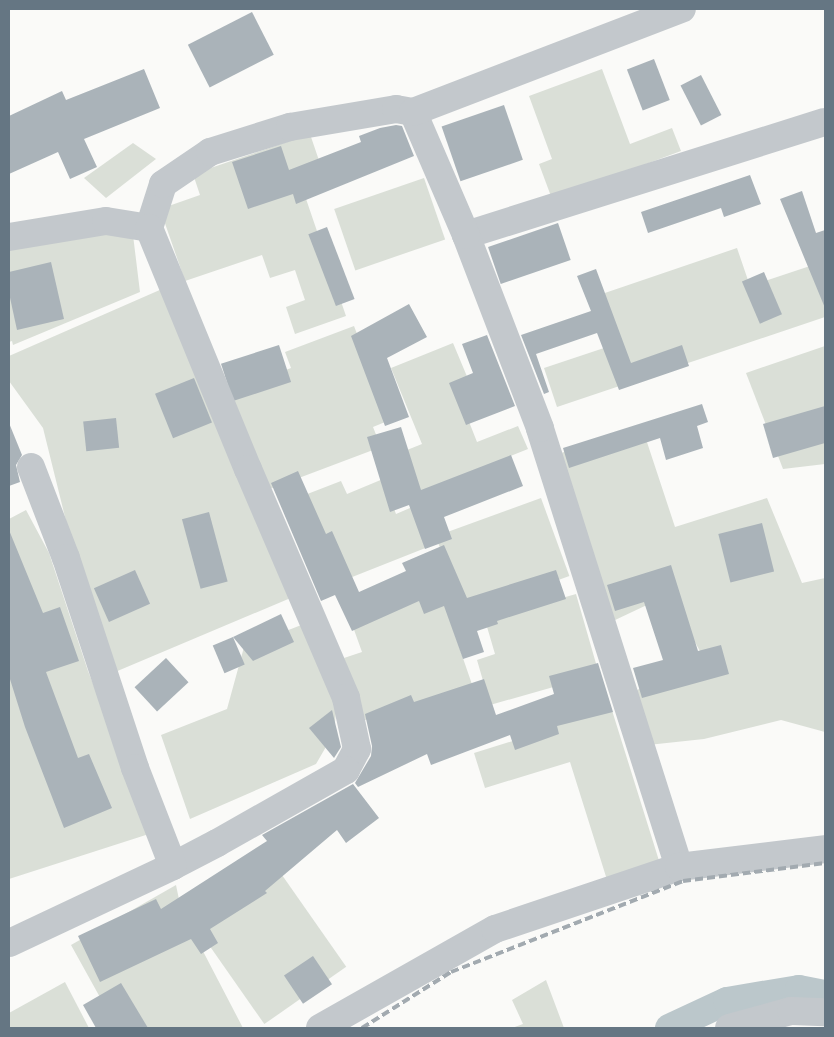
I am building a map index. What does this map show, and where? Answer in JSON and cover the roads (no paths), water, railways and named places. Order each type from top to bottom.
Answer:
[{"type":"street","points":[[12,935],[173,866],[346,770],[357,749],[346,698],[248,469],[149,228],[163,184],[210,152],[290,127],[396,109],[413,112],[682,9]]},
{"type":"street","points":[[413,112],[466,236],[543,437],[626,704],[679,866]]},
{"type":"street","points":[[466,236],[825,122]]},
{"type":"street","points":[[9,237],[106,221],[149,228]]},
{"type":"street","points":[[31,468],[66,558],[134,768],[173,866]]},
{"type":"street","points":[[320,1028],[495,929],[679,866],[825,849]]},
{"type":"street","points":[[729,1028],[791,1011],[825,1012]]},
{"type":"waterway","points":[[669,1028],[727,1001],[799,989],[825,994]]},
{"type":"railway","points":[[362,1028],[451,972],[683,881],[825,863]]}]
